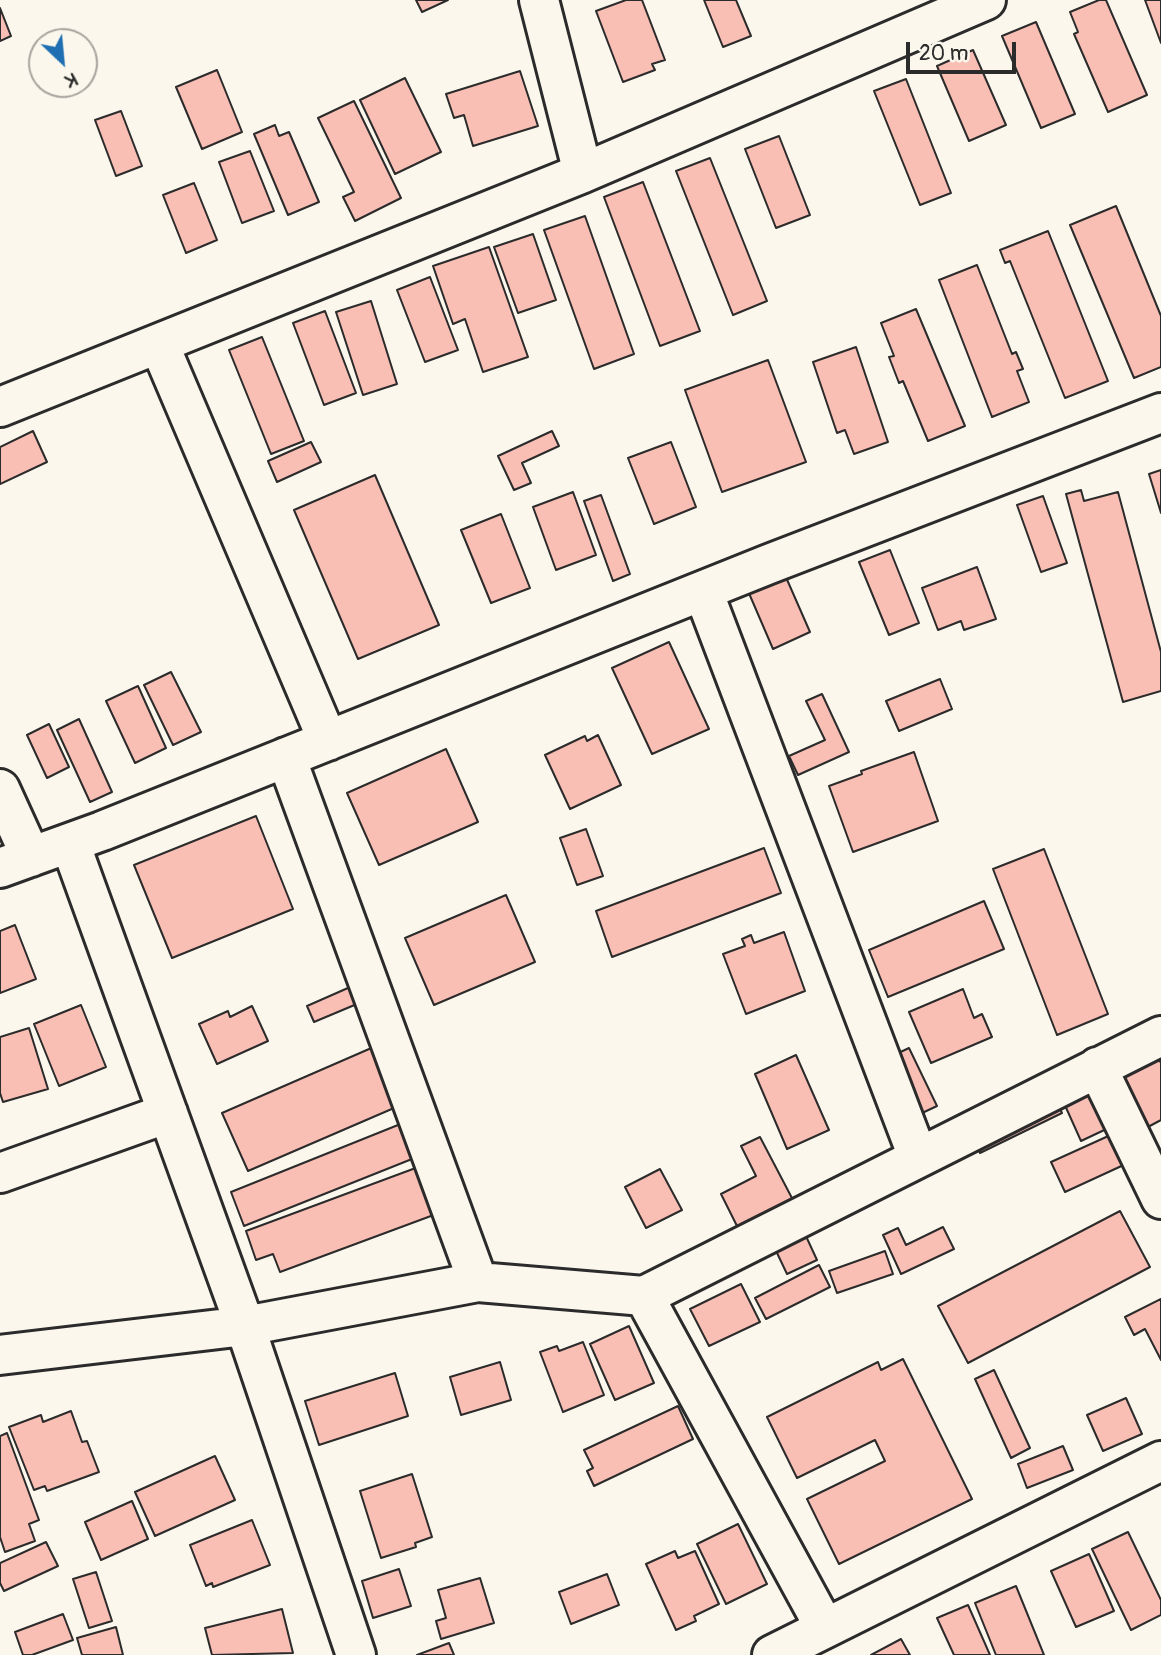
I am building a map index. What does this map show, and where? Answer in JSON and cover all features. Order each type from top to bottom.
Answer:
[{"type":"street","points":[[539,0],[583,173]]},
{"type":"street","points":[[0,407],[583,173],[986,0]]},
{"type":"street","points":[[159,344],[328,741]]},
{"type":"street","points":[[0,789],[15,862],[70,843],[703,591],[1161,413]]},
{"type":"street","points":[[703,591],[918,1157]]},
{"type":"street","points":[[286,757],[478,1282]]},
{"type":"street","points":[[70,843],[245,1326],[356,1655]]},
{"type":"street","points":[[0,1354],[245,1326],[478,1282],[644,1296],[1161,1036]]},
{"type":"street","points":[[1097,1067],[1161,1199]]},
{"type":"street","points":[[0,1173],[168,1113]]},
{"type":"street","points":[[644,1296],[825,1628]]},
{"type":"street","points":[[772,1655],[1161,1461]]},
{"type":"building","points":[[416,0],[448,0],[422,12]]},
{"type":"building","points":[[626,0],[642,0],[665,60],[652,64],[655,70],[623,82],[596,11]]},
{"type":"building","points":[[704,0],[736,0],[751,36],[723,47]]},
{"type":"building","points":[[1099,0],[1106,0],[1147,95],[1108,112],[1074,34],[1078,32],[1070,12]]},
{"type":"building","points":[[1145,0],[1161,0],[1161,43]]},
{"type":"building","points":[[0,8],[11,36],[0,41]]},
{"type":"building","points":[[1036,22],[1075,114],[1041,128],[1002,36]]},
{"type":"building","points":[[973,50],[1006,125],[969,141],[937,66]]},
{"type":"building","points":[[217,70],[242,132],[202,149],[176,87]]},
{"type":"building","points":[[520,71],[538,126],[473,146],[464,115],[454,118],[446,94]]},
{"type":"building","points":[[405,78],[441,152],[395,174],[360,100]]},
{"type":"building","points":[[906,79],[951,193],[920,205],[874,91]]},
{"type":"building","points":[[354,101],[401,198],[355,221],[343,197],[354,192],[318,118]]},
{"type":"building","points":[[121,111],[142,166],[116,176],[95,120]]},
{"type":"building","points":[[275,125],[279,136],[289,132],[319,202],[288,215],[254,134]]},
{"type":"building","points":[[779,136],[810,215],[776,228],[745,149]]},
{"type":"building","points":[[250,151],[274,211],[242,223],[219,162]]},
{"type":"building","points":[[710,158],[767,301],[733,315],[676,171]]},
{"type":"building","points":[[643,182],[700,331],[660,346],[604,197]]},
{"type":"building","points":[[194,183],[217,240],[186,253],[163,195]]},
{"type":"building","points":[[1116,206],[1161,316],[1161,367],[1134,378],[1070,225]]},
{"type":"building","points":[[585,216],[634,354],[594,369],[544,230]]},
{"type":"building","points":[[1048,231],[1108,381],[1065,398],[1010,261],[1005,263],[1000,250]]},
{"type":"building","points":[[533,234],[556,300],[518,313],[494,247]]},
{"type":"building","points":[[489,247],[528,357],[483,372],[465,319],[453,324],[433,266]]},
{"type":"building","points":[[977,265],[1012,354],[1016,352],[1023,369],[1017,371],[1029,402],[992,417],[939,280]]},
{"type":"building","points":[[430,277],[458,350],[425,362],[397,290]]},
{"type":"building","points":[[371,301],[397,384],[363,395],[336,312]]},
{"type":"building","points":[[916,309],[965,426],[928,441],[903,381],[899,383],[889,357],[894,356],[881,323]]},
{"type":"building","points":[[325,311],[356,393],[324,405],[293,323]]},
{"type":"building","points":[[262,337],[304,441],[271,454],[229,350]]},
{"type":"building","points":[[856,347],[888,442],[854,454],[845,430],[837,433],[813,362]]},
{"type":"building","points":[[768,360],[806,462],[722,492],[685,390]]},
{"type":"building","points":[[33,431],[47,462],[0,484],[0,447]]},
{"type":"building","points":[[552,431],[559,446],[522,463],[531,483],[514,490],[498,456]]},
{"type":"building","points":[[311,442],[321,462],[277,482],[268,461]]},
{"type":"building","points":[[671,442],[696,507],[654,524],[628,458]]},
{"type":"building","points":[[1161,470],[1161,513],[1149,474]]},
{"type":"building","points":[[375,475],[439,625],[358,659],[294,510]]},
{"type":"building","points":[[1081,490],[1084,501],[1118,492],[1161,652],[1161,691],[1123,702],[1066,494]]},
{"type":"building","points":[[573,492],[596,555],[556,570],[533,507]]},
{"type":"building","points":[[601,495],[630,574],[613,581],[584,501]]},
{"type":"building","points":[[1043,496],[1067,563],[1041,572],[1017,505]]},
{"type":"building","points":[[501,514],[530,588],[491,603],[461,530]]},
{"type":"building","points":[[890,550],[919,623],[889,635],[859,562]]},
{"type":"building","points":[[977,567],[996,619],[964,630],[961,621],[938,630],[922,588]]},
{"type":"building","points":[[785,575],[810,632],[773,649],[748,591]]},
{"type":"building","points":[[669,642],[709,729],[652,754],[612,668]]},
{"type":"building","points":[[171,672],[201,732],[173,745],[144,685]]},
{"type":"building","points":[[940,679],[952,709],[899,731],[886,701]]},
{"type":"building","points":[[138,686],[166,748],[135,763],[106,701]]},
{"type":"building","points":[[822,694],[849,752],[798,775],[789,756],[825,740],[806,701]]},
{"type":"building","points":[[79,719],[112,792],[90,802],[57,730]]},
{"type":"building","points":[[49,724],[69,767],[47,778],[27,735]]},
{"type":"building","points":[[598,735],[621,785],[570,809],[545,755],[585,736],[587,741]]},
{"type":"building","points":[[446,749],[478,822],[379,865],[347,793]]},
{"type":"building","points":[[914,752],[938,821],[853,852],[829,786]]},
{"type":"building","points":[[256,816],[293,909],[172,958],[134,865]]},
{"type":"building","points":[[586,829],[603,876],[577,885],[560,838]]},
{"type":"building","points":[[764,848],[781,893],[612,957],[596,911]]},
{"type":"building","points":[[1044,849],[1108,1014],[1057,1035],[993,869]]},
{"type":"building","points":[[506,895],[535,962],[434,1005],[405,938]]},
{"type":"building","points":[[984,901],[1004,949],[888,997],[869,950]]},
{"type":"building","points":[[15,925],[36,979],[0,993],[0,931]]},
{"type":"building","points":[[784,932],[805,991],[746,1014],[723,954],[745,946],[742,939],[751,935],[754,943]]},
{"type":"building","points":[[357,984],[364,1001],[314,1022],[307,1006]]},
{"type":"building","points":[[963,989],[974,1018],[982,1014],[992,1037],[931,1063],[909,1012]]},
{"type":"building","points":[[81,1005],[106,1067],[59,1086],[34,1024]]},
{"type":"building","points":[[252,1006],[268,1041],[217,1064],[199,1024],[228,1011],[230,1017]]},
{"type":"building","points":[[29,1028],[48,1089],[3,1102],[0,1093],[0,1037]]},
{"type":"building","points":[[376,1046],[401,1105],[248,1171],[222,1113]]},
{"type":"building","points":[[909,1048],[937,1106],[920,1114],[892,1056]]},
{"type":"building","points":[[1154,1050],[1161,1063],[1161,1120],[1146,1128],[1116,1069]]},
{"type":"building","points":[[796,1055],[829,1130],[787,1149],[755,1074]]},
{"type":"building","points":[[1095,1076],[1117,1124],[1081,1141],[1059,1092]]},
{"type":"building","points":[[1054,1097],[1062,1113],[980,1153],[973,1137]]},
{"type":"building","points":[[403,1123],[417,1157],[244,1226],[231,1192]]},
{"type":"building","points":[[1115,1133],[1128,1163],[1065,1192],[1051,1162]]},
{"type":"building","points":[[760,1137],[793,1200],[738,1228],[721,1194],[756,1176],[741,1146]]},
{"type":"building","points":[[421,1166],[439,1213],[280,1272],[273,1254],[256,1260],[246,1231]]},
{"type":"building","points":[[660,1169],[682,1210],[646,1228],[625,1187]]},
{"type":"building","points":[[1120,1211],[1150,1267],[968,1363],[938,1306]]},
{"type":"building","points":[[799,1221],[817,1260],[787,1274],[768,1234]]},
{"type":"building","points":[[943,1227],[954,1249],[901,1274],[883,1235],[898,1228],[906,1245]]},
{"type":"building","points":[[885,1251],[893,1274],[837,1293],[829,1271]]},
{"type":"building","points":[[819,1265],[830,1287],[766,1319],[755,1298]]},
{"type":"building","points":[[741,1284],[760,1322],[709,1346],[690,1309]]},
{"type":"building","points":[[1161,1299],[1161,1360],[1145,1329],[1134,1335],[1125,1317]]},
{"type":"building","points":[[629,1326],[654,1383],[615,1400],[590,1344]]},
{"type":"building","points":[[583,1342],[604,1395],[563,1412],[540,1352],[557,1346],[559,1351]]},
{"type":"building","points":[[903,1359],[972,1499],[839,1564],[807,1499],[885,1461],[875,1440],[797,1478],[767,1417],[878,1362],[881,1370]]},
{"type":"building","points":[[500,1362],[511,1400],[461,1415],[450,1377]]},
{"type":"building","points":[[994,1370],[1030,1448],[1011,1458],[975,1379]]},
{"type":"building","points":[[395,1373],[408,1416],[319,1445],[305,1401]]},
{"type":"building","points":[[1126,1398],[1142,1434],[1103,1451],[1087,1415]]},
{"type":"building","points":[[678,1406],[693,1439],[594,1486],[587,1471],[593,1468],[584,1450]]},
{"type":"building","points":[[71,1411],[82,1442],[87,1441],[99,1472],[47,1491],[45,1486],[34,1490],[9,1427],[41,1415],[43,1422]]},
{"type":"building","points":[[7,1433],[39,1520],[29,1524],[35,1541],[5,1552],[0,1537],[0,1436]]},
{"type":"building","points":[[1063,1446],[1073,1470],[1027,1488],[1018,1464]]},
{"type":"building","points":[[215,1456],[235,1500],[155,1536],[135,1492]]},
{"type":"building","points":[[412,1474],[432,1537],[415,1543],[416,1547],[381,1558],[360,1491]]},
{"type":"building","points":[[132,1501],[148,1539],[101,1560],[85,1522]]},
{"type":"building","points":[[252,1520],[270,1565],[213,1587],[212,1583],[206,1586],[190,1545]]},
{"type":"building","points":[[738,1524],[767,1584],[726,1604],[697,1544]]},
{"type":"building","points":[[1128,1532],[1161,1600],[1161,1615],[1131,1630],[1092,1549]]},
{"type":"building","points":[[46,1542],[58,1566],[4,1591],[0,1583],[0,1563]]},
{"type":"building","points":[[675,1551],[678,1558],[695,1551],[719,1604],[694,1616],[696,1621],[676,1630],[646,1564]]},
{"type":"building","points":[[1089,1554],[1114,1611],[1076,1627],[1051,1571]]},
{"type":"building","points":[[399,1569],[411,1606],[373,1618],[362,1581]]},
{"type":"building","points":[[96,1572],[112,1621],[89,1628],[73,1579]]},
{"type":"building","points":[[607,1574],[619,1605],[571,1624],[559,1592]]},
{"type":"building","points":[[480,1578],[494,1623],[441,1639],[436,1621],[446,1618],[438,1590]]},
{"type":"building","points":[[1016,1586],[1044,1655],[996,1655],[975,1603]]},
{"type":"building","points":[[968,1605],[990,1655],[954,1655],[937,1618]]},
{"type":"building","points":[[282,1609],[293,1653],[212,1655],[205,1628]]},
{"type":"building","points":[[63,1614],[73,1640],[32,1655],[23,1655],[15,1632]]},
{"type":"building","points":[[116,1627],[123,1655],[82,1655],[77,1638]]},
{"type":"building","points":[[901,1639],[910,1655],[871,1655]]},
{"type":"building","points":[[449,1643],[454,1655],[417,1655]]}]
